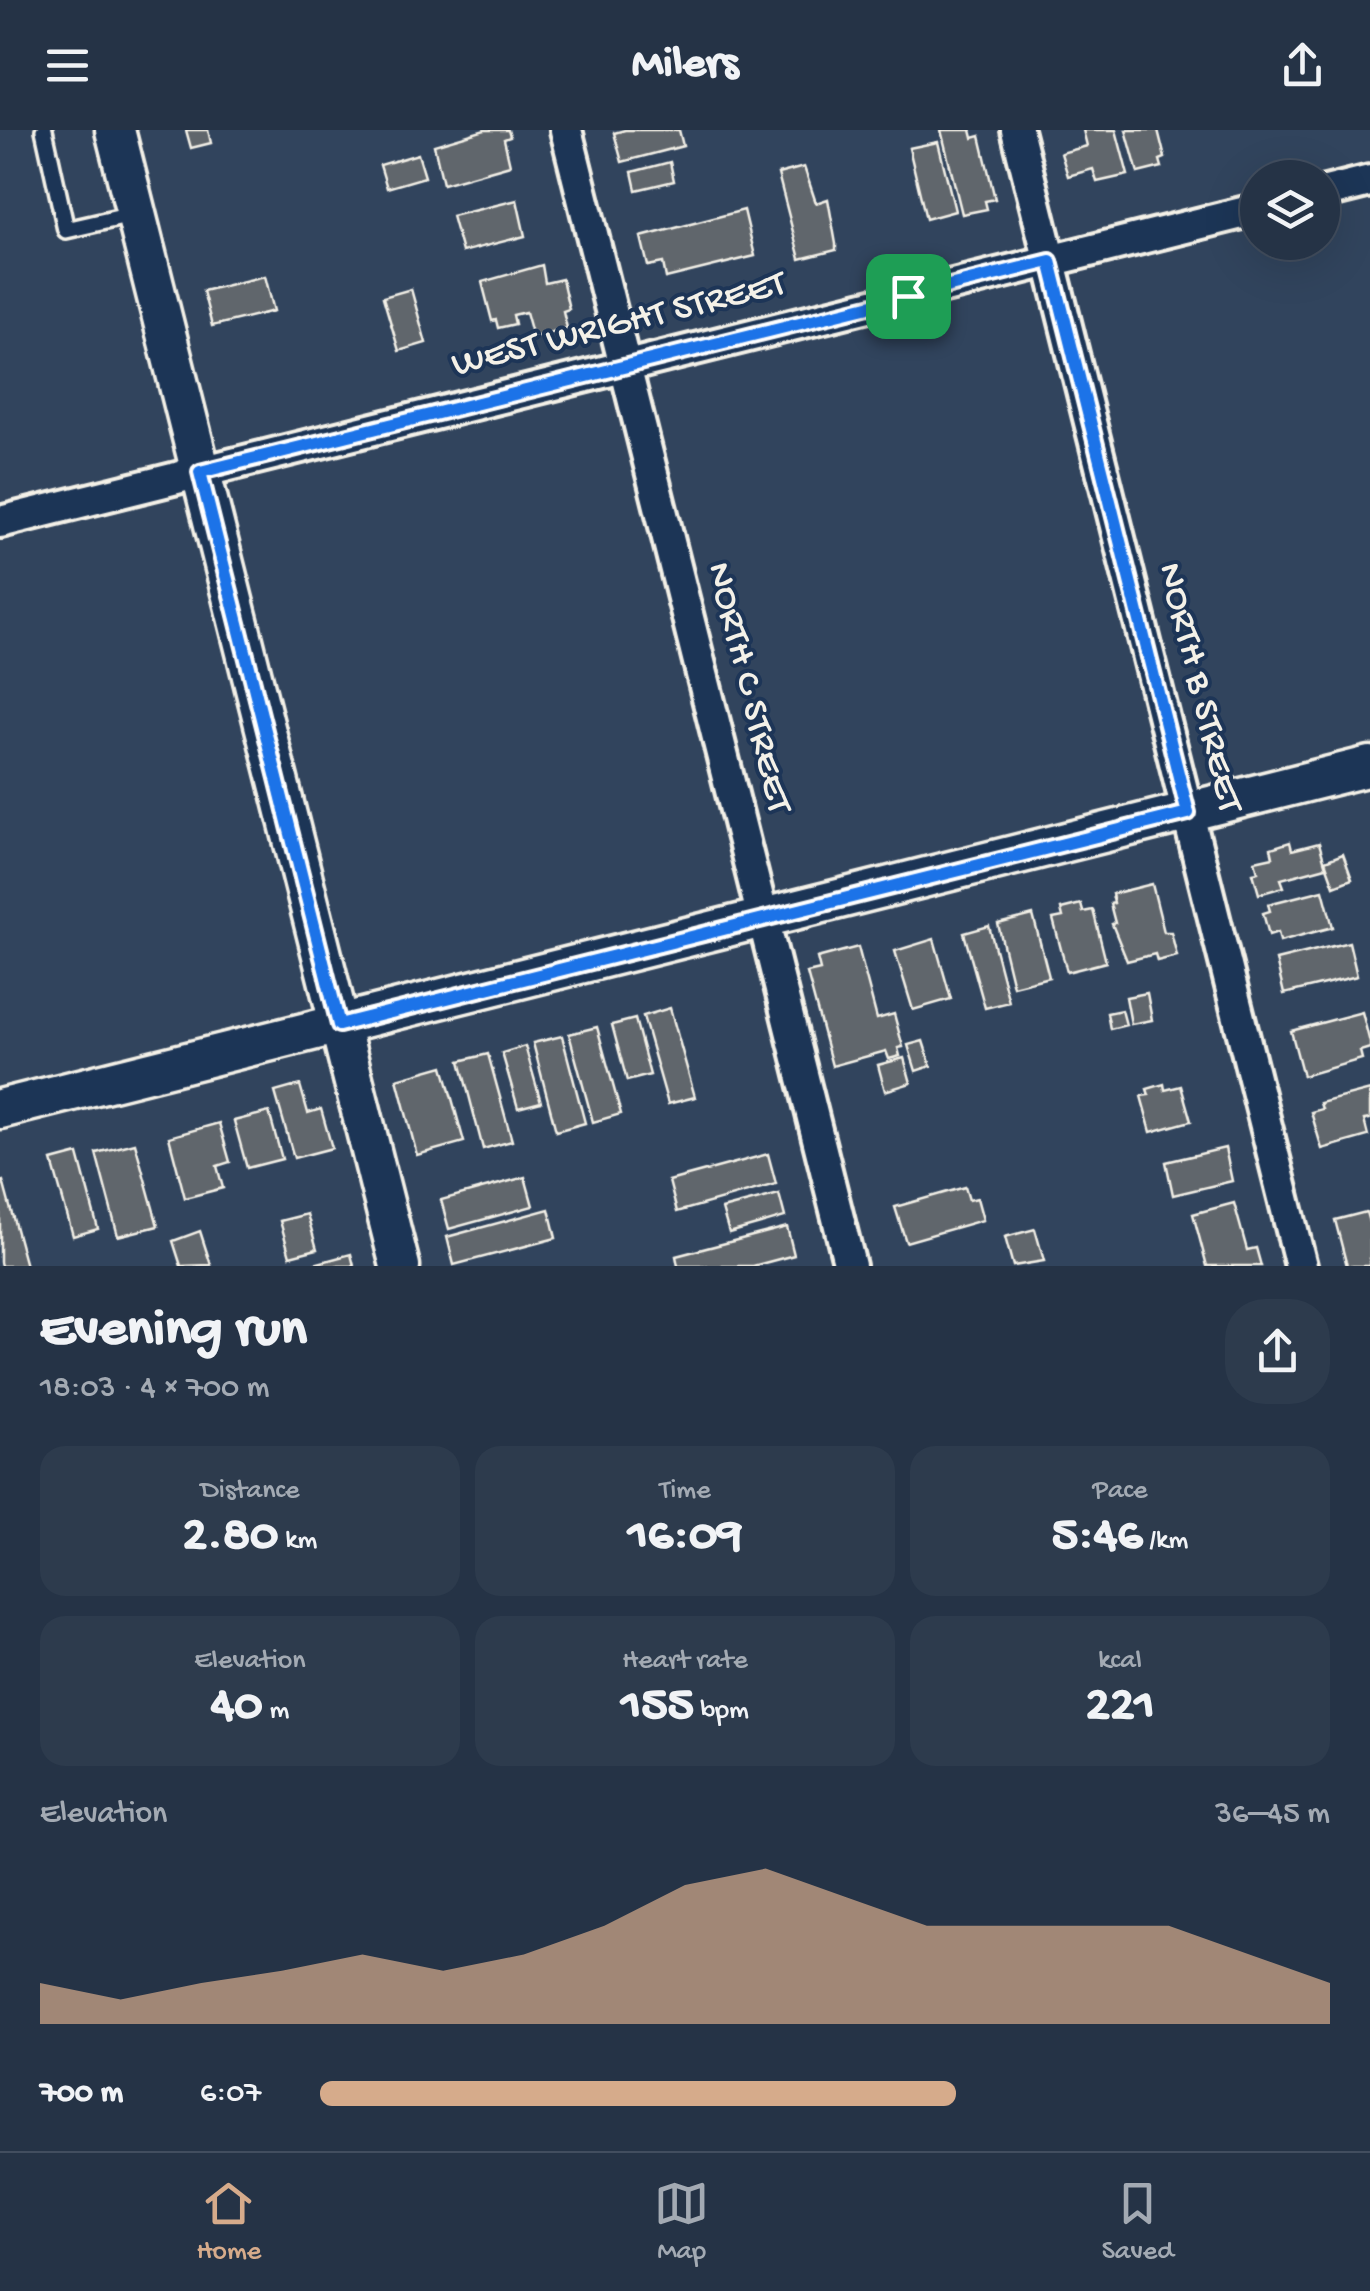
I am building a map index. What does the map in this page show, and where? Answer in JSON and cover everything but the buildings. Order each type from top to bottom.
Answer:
[{"type":"street","points":[[114,130],[400,1266]]},
{"type":"street","name":"NORTH C STREET","points":[[566,130],[850,1266]]},
{"type":"street","name":"NORTH B STREET","points":[[1017,130],[1302,1266]]},
{"type":"street","points":[[1340,188],[1370,181]]},
{"type":"street","name":"WEST WRIGHT STREET","points":[[0,522],[1240,214]]},
{"type":"street","points":[[0,1110],[1370,766]]},
{"type":"lane","points":[[44,130],[66,230],[136,214]]},
{"type":"route","points":[[1050,261],[1188,813],[339,1025],[200,472],[908,296],[1050,261]]}]
